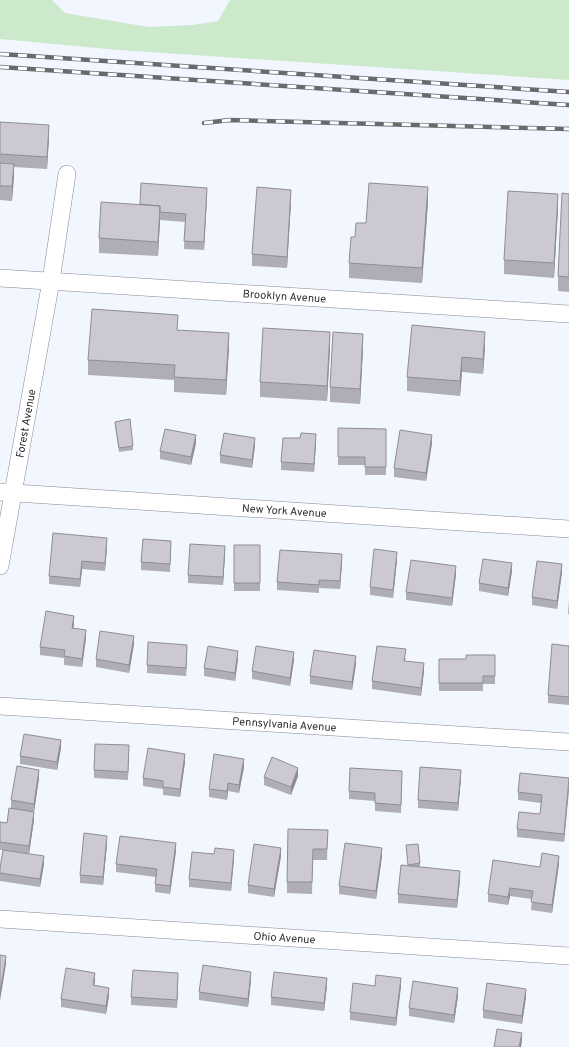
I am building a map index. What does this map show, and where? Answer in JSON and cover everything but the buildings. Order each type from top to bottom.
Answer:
[{"type":"street","name":"Forest Avenue","points":[[0,566],[7,492],[50,281],[68,174]]},
{"type":"street","name":"Brooklyn Avenue","points":[[0,278],[569,314]]},
{"type":"street","name":"New York Avenue","points":[[7,492],[569,529]]},
{"type":"street","name":"Pennsylvania Avenue","points":[[0,706],[569,742]]},
{"type":"street","name":"Ohio Avenue","points":[[0,919],[569,956]]},
{"type":"green space","points":[[0,0],[52,0],[65,13],[149,27],[193,25],[218,21],[230,0],[569,0],[569,80],[119,50],[0,39]]},
{"type":"railway","points":[[0,54],[569,92]]},
{"type":"railway","points":[[0,67],[569,105]]},
{"type":"railway","points":[[204,123],[230,120],[569,129]]}]
